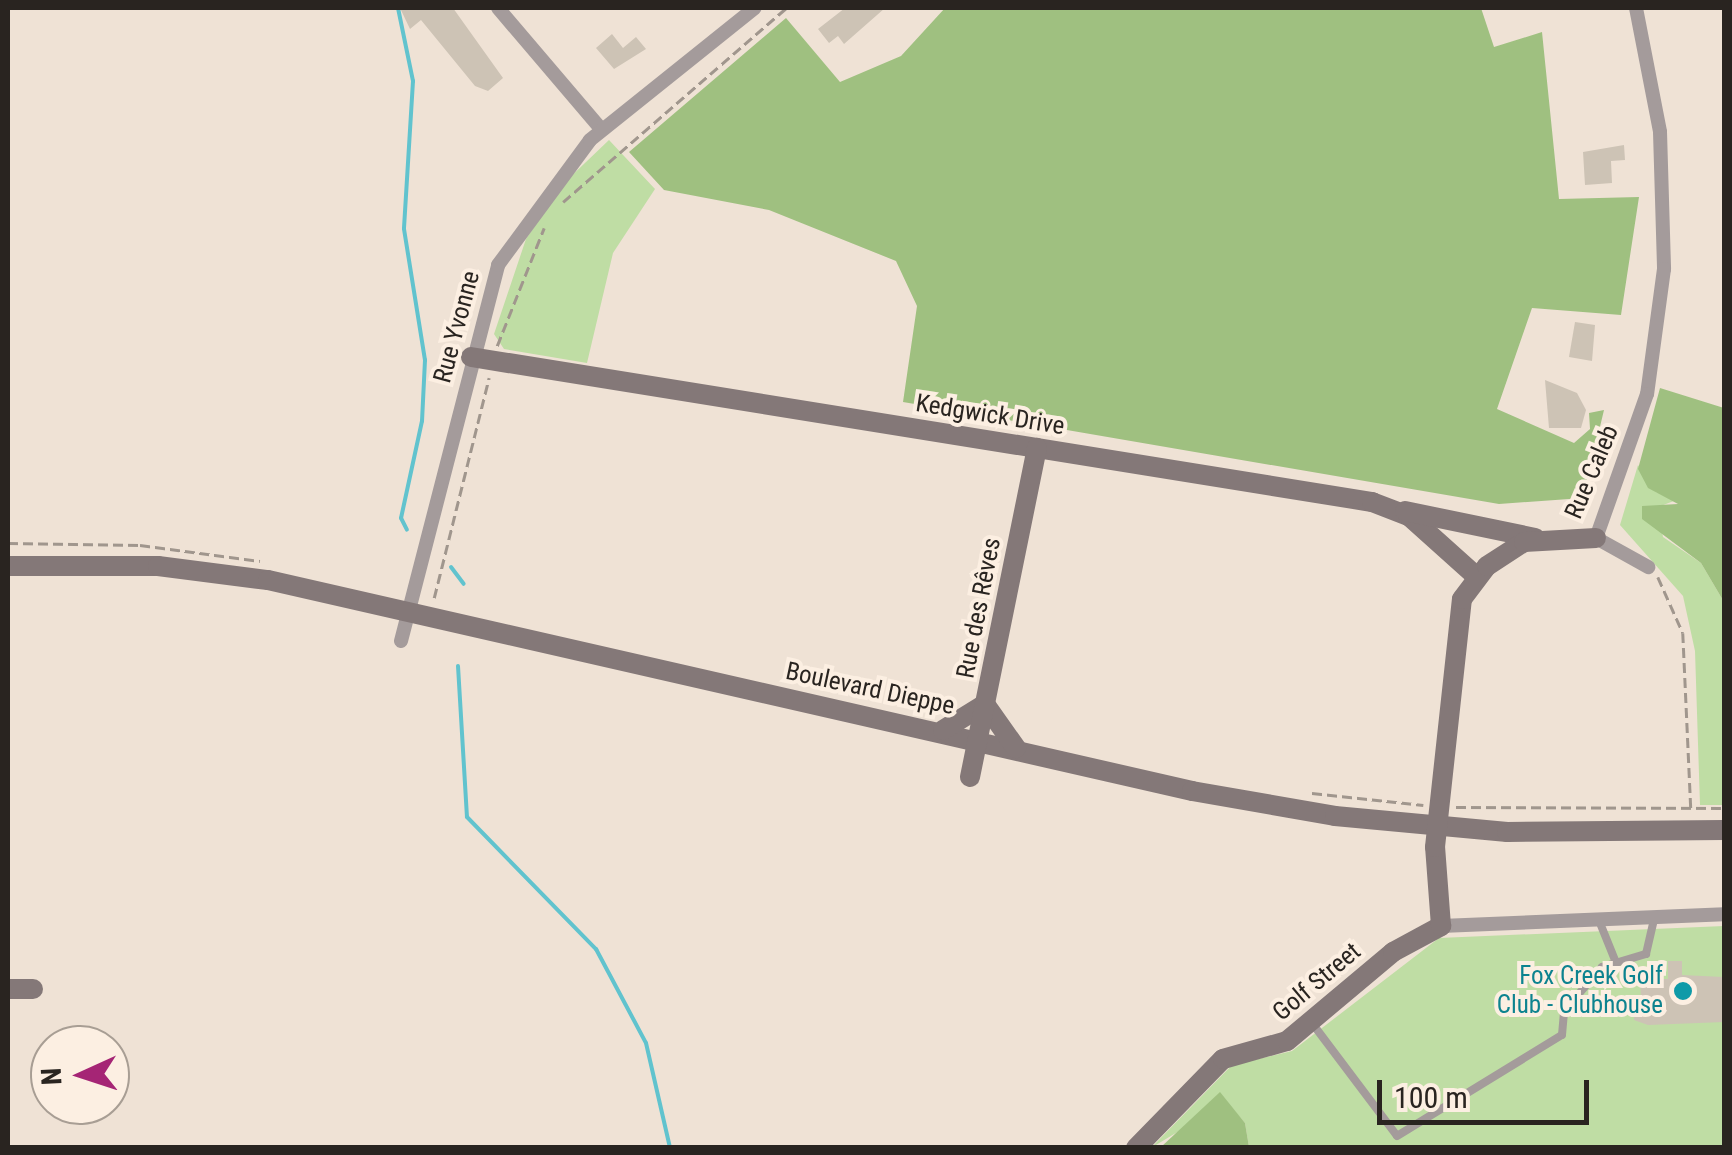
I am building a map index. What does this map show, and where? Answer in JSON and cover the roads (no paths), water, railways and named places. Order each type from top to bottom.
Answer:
[{"type":"street","points":[[498,8],[601,128]]},
{"type":"street","name":"Rue Yvonne","points":[[401,641],[498,265],[601,128],[755,8]]},
{"type":"street","name":"Rue Caleb","points":[[1477,576],[1535,538],[1596,538],[1644,406],[1662,298],[1662,150],[1636,8]]},
{"type":"street","name":"Kedgwick Drive","points":[[471,358],[1037,448],[1398,510],[1535,538]]},
{"type":"street","name":"Rue des Rêves","points":[[970,778],[1037,448]]},
{"type":"street","points":[[1398,510],[1477,576],[1452,632],[1436,828],[1441,926],[1724,914]]},
{"type":"street","points":[[1596,538],[1648,567]]},
{"type":"street","name":"Boulevard Dieppe","points":[[8,566],[158,566],[407,610],[1235,800],[1436,828],[1724,830]]},
{"type":"street","points":[[943,730],[985,704],[1016,748]]},
{"type":"street","name":"Golf Street","points":[[1136,1148],[1223,1058],[1282,1043],[1312,1023],[1392,952],[1441,926]]},
{"type":"street","points":[[8,989],[33,989]]},
{"type":"lane","points":[[1312,1023],[1397,1136],[1562,1035],[1570,1001],[1615,960],[1646,954],[1655,916]]},
{"type":"lane","points":[[1598,918],[1615,960]]},
{"type":"waterway","points":[[398,8],[413,81],[404,229],[425,360],[422,421],[401,518],[407,530]]},
{"type":"waterway","points":[[451,567],[464,584]]},
{"type":"waterway","points":[[458,666],[467,817],[596,949],[646,1043],[670,1148]]},
{"type":"place","name":"Fox Creek Golf Club - Clubhouse","points":[[1683,991]]}]
